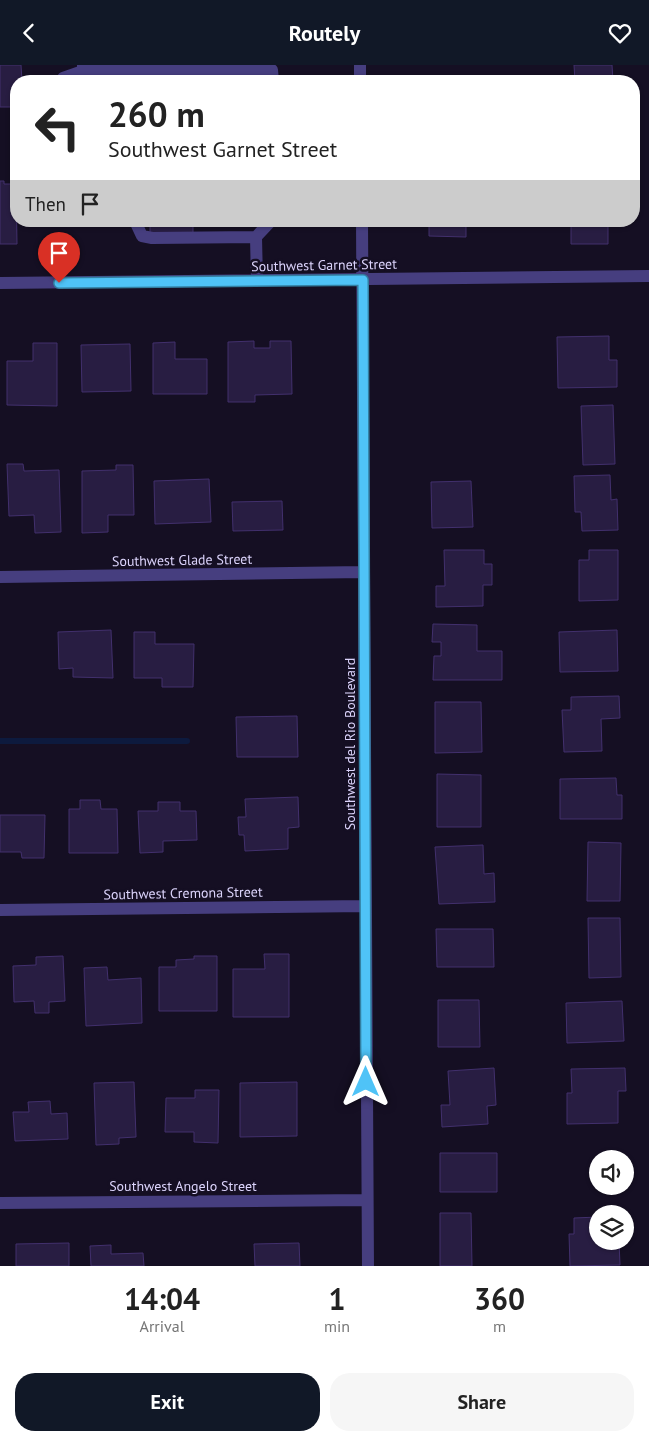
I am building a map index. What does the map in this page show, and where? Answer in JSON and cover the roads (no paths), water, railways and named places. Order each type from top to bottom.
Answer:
[{"type":"street","points":[[69,75],[83,68],[272,70],[272,75]]},
{"type":"street","points":[[138,227],[142,235],[152,238],[256,237]]},
{"type":"street","points":[[257,281],[256,237],[265,227]]},
{"type":"street","name":"Southwest del Rio Boulevard","points":[[362,227],[366,1200],[368,1266]]},
{"type":"street","name":"Southwest Garnet Street","points":[[0,283],[649,276]]},
{"type":"street","name":"Southwest Glade Street","points":[[0,577],[364,572]]},
{"type":"street","name":"Southwest Cremona Street","points":[[0,910],[366,906]]},
{"type":"street","name":"Southwest Angelo Street","points":[[0,1203],[366,1200]]},
{"type":"waterway","points":[[0,741],[187,741]]}]
